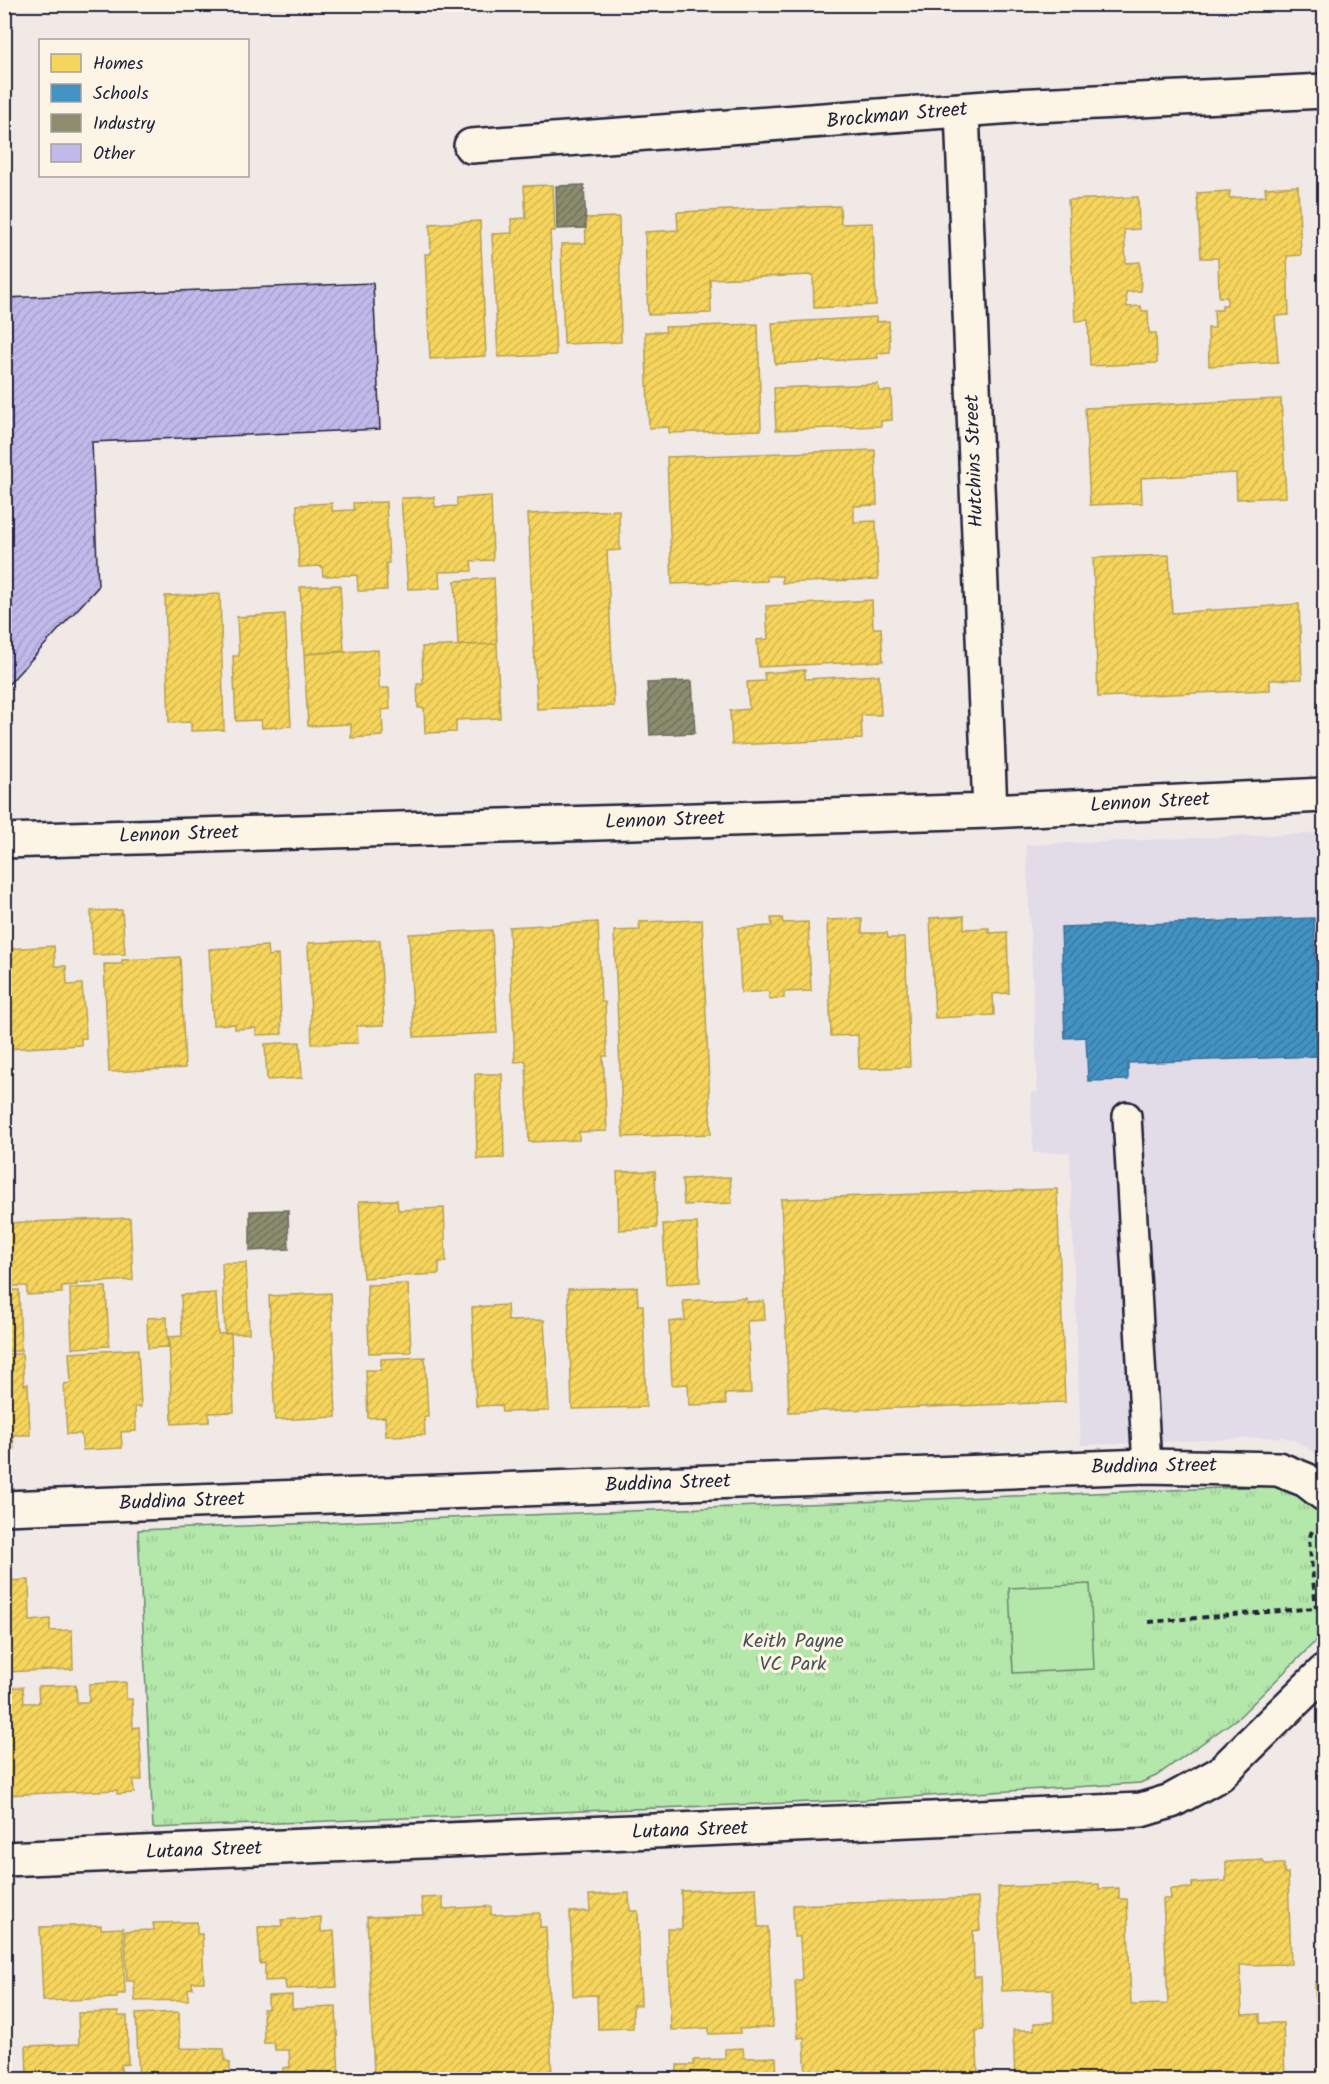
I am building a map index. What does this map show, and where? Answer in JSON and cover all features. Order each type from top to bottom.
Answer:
[{"type":"street","name":"Brockman Street","points":[[471,146],[962,111],[1324,91]]},
{"type":"street","name":"Hutchins Street","points":[[962,111],[990,811]]},
{"type":"street","name":"Lennon Street","points":[[4,841],[990,811],[1324,795]]},
{"type":"street","name":"Buddina Street","points":[[4,1508],[1147,1466],[1278,1469],[1306,1480],[1321,1508]]},
{"type":"street","name":"Lutana Street","points":[[4,1859],[1140,1810],[1171,1801],[1220,1773],[1324,1672]]},
{"type":"lane","points":[[1127,1116],[1147,1466]]},
{"type":"path","points":[[1316,1608],[1309,1539],[1321,1508]]},
{"type":"path","points":[[1149,1622],[1324,1609]]},
{"type":"shaded area","points":[[1315,125],[1324,125],[1324,331]]},
{"type":"shaded area","points":[[1324,833],[1324,1458],[1294,1440],[1281,1437],[1081,1445],[1070,1152],[1033,1153],[1031,1093],[1038,1092],[1026,845]]},
{"type":"green space","name":"Keith Payne VC Park","points":[[1273,1486],[1300,1494],[1324,1509],[1324,1633],[1239,1717],[1156,1776],[1140,1783],[861,1800],[153,1828],[138,1530]]},
{"type":"green space","points":[[1090,1584],[1094,1669],[1013,1673],[1009,1588]]},
{"type":"building: Homes","points":[[553,185],[555,231],[550,231],[556,355],[498,357],[492,234],[512,233],[511,219],[526,218],[524,186]]},
{"type":"building: Homes","points":[[1298,186],[1301,255],[1287,256],[1289,315],[1275,316],[1278,362],[1209,366],[1208,328],[1215,328],[1214,310],[1222,310],[1222,305],[1227,305],[1227,297],[1219,297],[1218,258],[1201,258],[1197,193],[1230,191],[1229,198],[1266,196],[1265,188]]},
{"type":"building: Homes","points":[[1138,197],[1139,229],[1124,230],[1126,263],[1140,262],[1141,291],[1126,292],[1127,307],[1141,306],[1142,311],[1148,311],[1149,333],[1156,333],[1157,363],[1090,366],[1088,320],[1075,321],[1068,200]]},
{"type":"building: Homes","points":[[840,206],[841,224],[873,223],[876,305],[814,308],[813,275],[710,279],[711,313],[648,315],[645,232],[678,230],[677,212]]},
{"type":"building: Homes","points":[[619,217],[621,342],[564,344],[561,244],[586,243],[585,218]]},
{"type":"building: Homes","points":[[480,221],[486,356],[430,359],[425,254],[431,254],[430,224]]},
{"type":"building: Homes","points":[[876,317],[876,322],[889,321],[890,352],[877,353],[878,358],[775,364],[772,323]]},
{"type":"building: Homes","points":[[758,324],[761,430],[669,433],[669,427],[649,428],[645,332],[666,332],[665,327]]},
{"type":"building: Homes","points":[[878,384],[879,391],[891,391],[892,420],[881,421],[881,426],[776,430],[774,388]]},
{"type":"building: Homes","points":[[1281,399],[1286,497],[1237,499],[1236,473],[1141,478],[1142,503],[1090,505],[1085,408]]},
{"type":"building: Homes","points":[[875,450],[877,505],[854,506],[854,522],[876,521],[878,579],[782,583],[782,576],[767,576],[767,581],[672,584],[667,457]]},
{"type":"building: Homes","points":[[491,496],[493,560],[471,561],[472,571],[439,572],[440,588],[408,589],[401,498],[434,497],[435,507],[457,506],[457,498]]},
{"type":"building: Homes","points":[[386,502],[389,563],[386,563],[387,590],[358,591],[357,575],[323,576],[322,566],[299,567],[297,505],[332,503],[332,511],[354,510],[353,503]]},
{"type":"building: Homes","points":[[619,510],[620,550],[607,551],[614,706],[537,709],[528,514]]},
{"type":"building: Homes","points":[[1169,555],[1172,613],[1299,604],[1302,679],[1270,680],[1270,690],[1098,697],[1093,558]]},
{"type":"building: Homes","points":[[494,578],[497,644],[458,645],[455,581]]},
{"type":"building: Homes","points":[[340,585],[344,651],[304,654],[300,587]]},
{"type":"building: Homes","points":[[220,594],[224,730],[191,731],[191,722],[169,723],[165,596]]},
{"type":"building: Homes","points":[[872,600],[873,628],[881,628],[883,661],[759,667],[757,640],[768,639],[766,606]]},
{"type":"building: Homes","points":[[285,614],[291,726],[262,728],[261,720],[236,721],[233,656],[239,656],[237,617]]},
{"type":"building: Homes","points":[[497,644],[500,718],[456,720],[456,732],[425,733],[424,708],[418,708],[417,684],[423,684],[422,647]]},
{"type":"building: Homes","points":[[378,650],[379,688],[389,688],[390,709],[382,710],[383,736],[351,738],[351,724],[308,726],[304,654]]},
{"type":"building: Homes","points":[[805,670],[805,679],[879,675],[881,715],[861,715],[862,739],[732,745],[730,711],[749,709],[747,682],[765,681],[764,673]]},
{"type":"building: Homes","points":[[122,910],[125,954],[93,955],[91,911]]},
{"type":"building: Homes","points":[[964,916],[964,929],[989,928],[989,933],[1007,932],[1009,993],[993,994],[994,1015],[935,1018],[930,918]]},
{"type":"building: Homes","points":[[771,918],[782,918],[783,923],[808,922],[811,991],[784,992],[784,998],[769,999],[769,991],[741,993],[738,928],[772,926]]},
{"type":"building: Homes","points":[[862,919],[862,933],[887,933],[888,938],[905,938],[910,1067],[859,1069],[858,1035],[831,1036],[827,920]]},
{"type":"building: Homes","points":[[702,920],[711,1134],[623,1137],[614,931],[640,930],[639,922]]},
{"type":"building: Homes","points":[[598,922],[601,1002],[605,1002],[607,1056],[603,1056],[607,1131],[579,1132],[579,1140],[529,1142],[526,1061],[515,1062],[509,927]]},
{"type":"building: Homes","points":[[492,930],[497,1033],[414,1037],[409,934]]},
{"type":"building: Homes","points":[[380,940],[384,1025],[357,1026],[358,1043],[312,1044],[308,943]]},
{"type":"building: Homes","points":[[54,946],[55,966],[66,966],[67,985],[82,984],[86,1038],[81,1038],[81,1045],[4,1049],[4,968],[9,968],[8,949]]},
{"type":"building: Homes","points":[[267,946],[268,956],[278,955],[282,1034],[256,1035],[256,1028],[235,1029],[235,1024],[213,1025],[209,949]]},
{"type":"building: Homes","points":[[180,957],[185,1068],[109,1072],[104,964],[122,964],[122,960]]},
{"type":"building: Homes","points":[[300,1042],[302,1078],[267,1080],[265,1044]]},
{"type":"building: Homes","points":[[475,1074],[502,1074],[504,1158],[477,1159]]},
{"type":"building: Homes","points":[[655,1171],[657,1228],[619,1230],[617,1172]]},
{"type":"building: Homes","points":[[730,1177],[732,1203],[684,1205],[682,1179]]},
{"type":"building: Homes","points":[[1057,1189],[1065,1402],[789,1412],[781,1199]]},
{"type":"building: Homes","points":[[397,1200],[398,1210],[444,1208],[446,1262],[439,1262],[439,1274],[363,1278],[359,1201]]},
{"type":"building: Homes","points":[[130,1218],[133,1280],[76,1283],[77,1285],[62,1286],[62,1293],[27,1295],[27,1286],[10,1286],[10,1283],[4,1283],[4,1223]]},
{"type":"building: Homes","points":[[697,1223],[700,1282],[666,1284],[663,1224]]},
{"type":"building: Homes","points":[[222,1263],[246,1263],[249,1333],[225,1334]]},
{"type":"building: Homes","points":[[408,1284],[411,1352],[369,1353],[367,1285]]},
{"type":"building: Homes","points":[[106,1287],[109,1346],[72,1348],[70,1288]]},
{"type":"building: Homes","points":[[637,1287],[638,1305],[643,1305],[646,1407],[572,1409],[568,1289]]},
{"type":"building: Homes","points":[[4,1290],[19,1290],[21,1351],[4,1351]]},
{"type":"building: Homes","points":[[216,1293],[218,1334],[231,1333],[234,1412],[209,1413],[209,1422],[172,1424],[169,1337],[182,1336],[181,1295]]},
{"type":"building: Homes","points":[[331,1293],[336,1417],[275,1420],[269,1296]]},
{"type":"building: Homes","points":[[746,1298],[746,1302],[764,1301],[765,1320],[747,1321],[751,1393],[725,1394],[726,1404],[689,1405],[688,1384],[672,1385],[669,1322],[685,1320],[683,1301]]},
{"type":"building: Homes","points":[[507,1305],[508,1321],[544,1320],[549,1411],[502,1412],[501,1405],[476,1406],[472,1307]]},
{"type":"building: Homes","points":[[167,1317],[168,1347],[148,1348],[147,1318]]},
{"type":"building: Homes","points":[[138,1349],[141,1407],[135,1407],[136,1431],[121,1432],[122,1448],[83,1450],[81,1434],[67,1434],[64,1384],[71,1383],[69,1353]]},
{"type":"building: Homes","points":[[4,1354],[22,1354],[24,1385],[28,1384],[30,1435],[13,1435],[14,1452],[4,1452]]},
{"type":"building: Homes","points":[[425,1357],[428,1417],[424,1417],[425,1435],[386,1436],[385,1417],[368,1418],[366,1370],[381,1370],[381,1359]]},
{"type":"building: Homes","points":[[29,1580],[30,1621],[50,1619],[50,1631],[72,1630],[73,1669],[4,1672],[4,1581]]},
{"type":"building: Homes","points":[[126,1682],[126,1699],[132,1699],[133,1728],[139,1727],[142,1780],[133,1780],[134,1793],[117,1794],[117,1790],[4,1795],[4,1688],[23,1687],[24,1703],[39,1703],[38,1686],[76,1685],[77,1702],[89,1702],[89,1684]]},
{"type":"building: Homes","points":[[1263,1860],[1265,1864],[1284,1864],[1284,1874],[1288,1873],[1291,1964],[1240,1965],[1242,2015],[1260,2014],[1260,2023],[1283,2023],[1285,2078],[1015,2080],[1013,2030],[1034,2030],[1034,2023],[1054,2022],[1053,1989],[1002,1991],[998,1887],[1099,1884],[1099,1889],[1119,1888],[1119,1899],[1127,1899],[1131,2005],[1168,2004],[1163,1899],[1171,1899],[1170,1889],[1192,1888],[1192,1883],[1226,1881],[1226,1862]]},
{"type":"building: Homes","points":[[756,1888],[758,1927],[768,1927],[773,2027],[739,2029],[740,2033],[709,2034],[709,2028],[671,2030],[667,1929],[682,1929],[681,1891]]},
{"type":"building: Homes","points":[[629,1893],[630,1911],[638,1911],[641,2005],[633,2005],[633,2028],[598,2029],[597,1995],[573,1996],[570,1912],[590,1911],[589,1895]]},
{"type":"building: Homes","points":[[443,1897],[443,1909],[491,1906],[491,1915],[540,1913],[540,1927],[546,1927],[552,2080],[356,2080],[356,2076],[374,2075],[367,1917],[423,1915],[421,1898]]},
{"type":"building: Homes","points":[[978,1898],[980,1930],[973,1931],[974,1977],[981,1977],[983,2030],[976,2031],[978,2072],[985,2072],[985,2080],[798,2080],[806,2078],[804,2037],[798,2038],[795,1980],[802,1980],[800,1937],[794,1937],[793,1905]]},
{"type":"building: Homes","points":[[321,1917],[321,1932],[334,1931],[337,1987],[286,1989],[285,1980],[265,1981],[265,1963],[260,1964],[258,1927],[282,1926],[281,1920]]},
{"type":"building: Homes","points":[[197,1922],[197,1934],[202,1934],[204,1982],[192,1982],[193,1988],[188,1989],[188,2000],[135,2001],[134,1981],[127,1981],[125,1931],[154,1930],[153,1923]]},
{"type":"building: Homes","points":[[101,1925],[101,1929],[123,1928],[125,1994],[117,1994],[117,1998],[43,2001],[40,1927]]},
{"type":"building: Homes","points":[[1324,1981],[1324,2080],[1318,2080],[1315,1982]]},
{"type":"building: Homes","points":[[292,1995],[292,2009],[336,2007],[339,2080],[283,2080],[283,2068],[290,2067],[289,2050],[275,2050],[274,2043],[264,2043],[263,2009],[268,2009],[268,1996]]},
{"type":"building: Homes","points":[[118,2012],[118,2016],[127,2016],[128,2064],[121,2065],[121,2080],[27,2080],[26,2046],[79,2044],[78,2013]]},
{"type":"building: Homes","points":[[179,2012],[180,2048],[224,2049],[225,2060],[230,2063],[230,2080],[139,2080],[136,2014]]},
{"type":"building: Homes","points":[[743,2048],[744,2058],[776,2057],[777,2080],[677,2080],[677,2065],[694,2065],[694,2060],[725,2059],[725,2049]]},
{"type":"building: Schools","points":[[1314,918],[1319,1056],[1128,1063],[1128,1080],[1088,1081],[1086,1037],[1065,1038],[1061,927]]},
{"type":"building: Industry","points":[[584,185],[586,228],[557,229],[556,186]]},
{"type":"building: Industry","points":[[692,681],[695,733],[650,735],[647,683]]},
{"type":"building: Industry","points":[[288,1210],[289,1249],[250,1251],[250,1211]]},
{"type":"building: Other","points":[[373,283],[380,429],[92,442],[98,587],[4,689],[4,298]]}]
